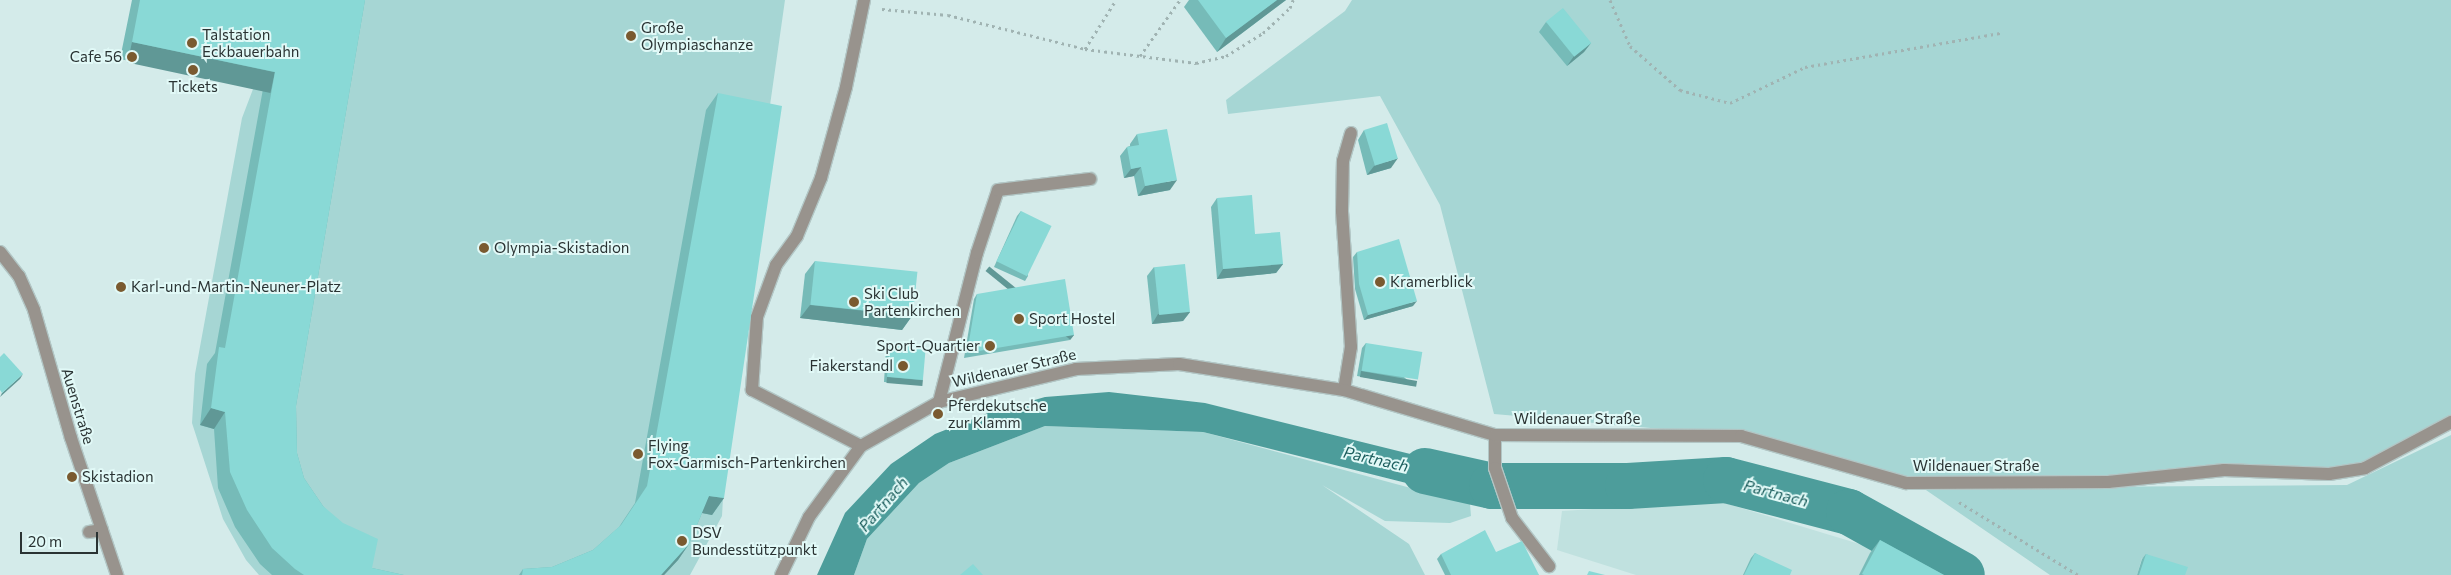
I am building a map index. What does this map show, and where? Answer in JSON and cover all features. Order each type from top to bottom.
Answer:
[{"type":"street","points":[[861,446],[752,390],[757,317],[776,265],[797,236],[821,178],[846,88],[862,4]]},
{"type":"street","points":[[1344,390],[1351,347],[1342,212],[1343,161],[1351,132]]},
{"type":"street","points":[[939,402],[977,254],[998,190],[1090,179]]},
{"type":"street","name":"Auenstraße","points":[[0,252],[19,276],[34,310],[96,531],[117,575]]},
{"type":"street","name":"Wildenauer Straße","points":[[780,575],[809,517],[861,446],[939,402],[1076,369],[1179,364],[1344,390],[1496,435],[1741,436],[1906,483],[2108,482],[2224,470],[2329,474],[2366,468],[2451,422]]},
{"type":"street","points":[[1496,435],[1495,468],[1512,518],[1550,566]]},
{"type":"path","points":[[1085,49],[1116,0]]},
{"type":"path","points":[[1140,57],[1180,0]]},
{"type":"path","points":[[862,4],[948,15],[1085,49],[1196,63],[1226,56],[1263,34],[1290,8],[1293,0]]},
{"type":"path","points":[[1610,0],[1630,46],[1680,90],[1730,103],[1805,67],[2000,32]]},
{"type":"path","points":[[1926,483],[2078,575]]},
{"type":"shaded area","name":"Olympia-Skistadion","points":[[273,0],[785,0],[729,393],[722,516],[690,575],[259,575],[246,560],[223,519],[192,423],[195,374],[242,118],[263,63]]},
{"type":"shaded area","points":[[1352,0],[2451,0],[2451,422],[2365,468],[2224,470],[2108,482],[1906,483],[1741,436],[1494,414],[1440,205],[1380,96],[1228,114],[1226,100],[1345,11]]},
{"type":"shaded area","points":[[1045,426],[1203,432],[1470,504],[1471,516],[1450,523],[1385,521],[1322,485],[1409,544],[1425,575],[854,575],[867,539],[919,483],[949,463]]},
{"type":"shaded area","points":[[2451,435],[2451,575],[2184,575],[2185,571],[2142,558],[2137,575],[2050,575],[1923,488],[2347,485]]},
{"type":"shaded area","points":[[1718,501],[1876,549],[1924,575],[1636,575],[1557,550],[1562,511]]},
{"type":"water","points":[[1109,392],[1205,403],[1483,472],[1494,505],[1203,432],[1045,426],[949,463],[919,483],[867,539],[854,575],[817,575],[845,513],[891,464],[935,434],[988,413],[1045,397]]},
{"type":"building","points":[[140,0],[365,0],[296,406],[297,453],[304,478],[323,506],[343,523],[378,539],[372,568],[404,575],[304,575],[272,548],[247,510],[230,472],[225,412],[211,408],[219,347],[225,348],[275,72],[132,42]]},
{"type":"building","points":[[1198,0],[1277,0],[1226,38]]},
{"type":"building","points":[[1563,8],[1591,43],[1574,57],[1546,22]]},
{"type":"building","points":[[718,93],[782,106],[724,498],[709,496],[689,544],[661,575],[522,575],[523,569],[552,567],[593,550],[621,525],[647,486]]},
{"type":"building","points":[[1387,123],[1398,158],[1375,165],[1364,130]]},
{"type":"building","points":[[1167,129],[1177,180],[1145,186],[1141,167],[1131,169],[1127,147],[1139,145],[1137,134]]},
{"type":"building","points":[[1252,195],[1255,234],[1280,232],[1283,264],[1223,269],[1217,198]]},
{"type":"building","points":[[1021,211],[1052,226],[1027,276],[996,261]]},
{"type":"building","name":"Kramerblick","points":[[1399,239],[1417,301],[1368,315],[1359,284],[1357,252]]},
{"type":"building","name":"Ski Club Partenkirchen","points":[[815,261],[917,272],[913,316],[810,305]]},
{"type":"building","points":[[1185,264],[1190,312],[1159,315],[1154,267]]},
{"type":"building","name":"Sport Hostel","points":[[1065,279],[1074,335],[967,353],[977,294]]},
{"type":"building","name":"Fiakerstandl","points":[[890,343],[926,346],[923,380],[887,377]]},
{"type":"building","points":[[1366,343],[1422,352],[1418,380],[1362,371]]},
{"type":"building","points":[[4,353],[23,374],[2,393],[0,390],[0,357]]},
{"type":"building","points":[[1485,530],[1496,552],[1522,541],[1539,575],[1451,575],[1441,554]]},
{"type":"building","points":[[1880,540],[1944,575],[1862,574]]},
{"type":"building","points":[[1755,553],[1792,570],[1790,575],[1744,575]]},
{"type":"building","points":[[2146,554],[2188,567],[2185,575],[2139,575]]},
{"type":"building","points":[[973,564],[983,575],[960,575]]},
{"type":"building","points":[[1589,571],[1605,575],[1587,575]]},
{"type":"waterway","name":"Partnach","points":[[1425,471],[1492,486],[1628,486],[1726,480],[1849,512],[1962,575]]},
{"type":"place","name":"Große Olympiaschanze","points":[[631,36]]},
{"type":"place","name":"Talstation Eckbauerbahn","points":[[192,43]]},
{"type":"place","name":"Cafe 56","points":[[132,57]]},
{"type":"place","name":"Tickets","points":[[193,70]]},
{"type":"place","name":"Olympia-Skistadion","points":[[484,248]]},
{"type":"place","name":"Kramerblick","points":[[1380,282]]},
{"type":"place","name":"Karl-und-Martin-Neuner-Platz","points":[[121,287]]},
{"type":"place","name":"Ski Club Partenkirchen","points":[[854,302]]},
{"type":"place","name":"Sport Hostel","points":[[1019,319]]},
{"type":"place","name":"Sport-Quartier","points":[[990,346]]},
{"type":"place","name":"Fiakerstandl","points":[[903,366]]},
{"type":"place","name":"Pferdekutsche zur Klamm","points":[[938,414]]},
{"type":"place","name":"Flying Fox-Garmisch-Partenkirchen","points":[[638,454]]},
{"type":"place","name":"Skistadion","points":[[72,477]]},
{"type":"place","name":"DSV Bundesstützpunkt","points":[[682,541]]}]
